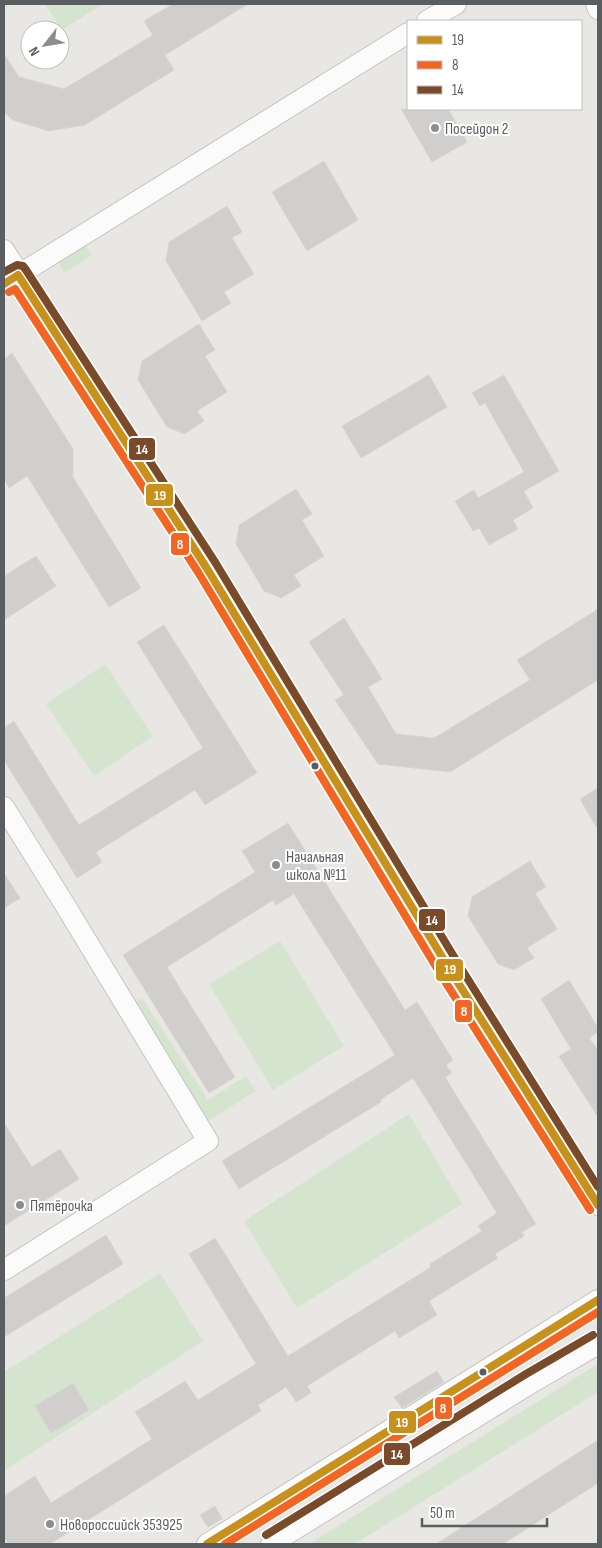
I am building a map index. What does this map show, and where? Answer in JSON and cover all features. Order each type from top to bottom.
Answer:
[{"type":"street","points":[[429,20],[456,4]]},
{"type":"street","points":[[596,4],[598,9]]},
{"type":"street","points":[[11,279],[407,34]]},
{"type":"street","points":[[4,250],[11,279],[206,567],[450,970],[598,1205]]},
{"type":"street","points":[[4,807],[208,1142],[4,1270]]},
{"type":"street","points":[[207,1544],[598,1300]]},
{"type":"street","points":[[271,1544],[523,1388],[598,1344]]},
{"type":"green space","points":[[45,4],[103,4],[70,25],[70,20],[55,20]]},
{"type":"green space","points":[[85,245],[92,255],[64,273],[58,262]]},
{"type":"green space","points":[[105,664],[153,736],[94,776],[46,704]]},
{"type":"green space","points":[[280,941],[344,1046],[273,1090],[209,984]]},
{"type":"green space","points":[[142,998],[208,1100],[246,1076],[256,1091],[208,1121],[133,1004]]},
{"type":"green space","points":[[409,1114],[462,1204],[297,1308],[244,1221]]},
{"type":"green space","points":[[160,1273],[203,1341],[4,1471],[4,1372]]},
{"type":"green space","points":[[598,1364],[598,1392],[355,1544],[309,1544]]},
{"type":"building","points":[[173,4],[248,4],[165,55],[174,70],[85,125],[49,131],[13,120],[4,112],[4,54],[19,77],[64,89],[153,35],[144,21]]},
{"type":"building","name":"Посейдон 2","points":[[401,109],[449,110],[467,142],[432,162]]},
{"type":"building","points":[[324,161],[358,220],[307,251],[272,192]]},
{"type":"building","points":[[227,206],[242,232],[232,238],[254,274],[224,292],[231,303],[202,321],[166,261],[169,242]]},
{"type":"building","points":[[199,324],[215,350],[205,356],[227,392],[197,411],[204,421],[184,434],[167,427],[138,380],[142,361]]},
{"type":"building","points":[[12,353],[73,449],[73,477],[141,588],[109,607],[27,476],[9,488],[4,479],[4,359]]},
{"type":"building","points":[[429,375],[447,407],[361,458],[342,426]]},
{"type":"building","points":[[504,375],[559,471],[524,491],[533,508],[513,520],[518,529],[489,545],[479,528],[473,531],[455,501],[474,490],[478,498],[524,472],[485,403],[480,406],[472,393]]},
{"type":"building","points":[[296,489],[312,514],[302,520],[324,556],[294,575],[301,586],[281,598],[264,591],[236,544],[239,525]]},
{"type":"building","points":[[36,556],[56,586],[4,620],[4,576]]},
{"type":"building","points":[[598,609],[598,680],[450,772],[378,764],[335,700],[344,695],[309,642],[344,618],[382,679],[368,687],[396,734],[434,738],[530,680],[517,660]]},
{"type":"building","points":[[164,625],[257,773],[205,805],[195,790],[96,852],[102,862],[77,878],[4,760],[4,728],[14,721],[79,825],[203,748],[137,642]]},
{"type":"building","points":[[598,788],[598,830],[580,799]]},
{"type":"building","points":[[288,823],[405,1010],[417,1002],[453,1060],[446,1065],[452,1073],[445,1077],[536,1224],[522,1232],[524,1236],[495,1254],[498,1258],[429,1301],[437,1315],[399,1338],[395,1331],[307,1386],[311,1393],[296,1402],[286,1387],[258,1405],[261,1411],[50,1544],[8,1544],[4,1537],[4,1496],[35,1476],[51,1503],[152,1439],[135,1412],[185,1381],[198,1400],[256,1364],[189,1254],[215,1238],[288,1356],[431,1267],[430,1264],[482,1231],[478,1226],[497,1213],[413,1078],[380,1100],[381,1102],[239,1189],[222,1161],[395,1055],[294,894],[276,905],[273,900],[167,967],[235,1077],[209,1093],[123,955],[255,872],[242,851]]},
{"type":"building","points":[[530,861],[546,887],[535,893],[557,929],[527,948],[534,958],[514,970],[498,964],[468,916],[472,897]]},
{"type":"building","points":[[4,873],[20,898],[4,908]]},
{"type":"building","points":[[569,980],[598,1028],[598,1032],[589,1038],[598,1050],[598,1117],[559,1056],[571,1049],[541,999]]},
{"type":"building","name":"Пятёрочка","points":[[4,1123],[32,1167],[60,1149],[79,1179],[4,1226]]},
{"type":"building","points":[[106,1235],[123,1264],[4,1337],[4,1298]]},
{"type":"building","points":[[437,1371],[444,1382],[402,1408],[394,1397]]},
{"type":"building","points":[[73,1383],[89,1410],[51,1433],[35,1406]]},
{"type":"building","points":[[598,1440],[598,1483],[503,1544],[436,1544]]},
{"type":"building","points":[[215,1506],[222,1519],[208,1527],[200,1515]]},
{"type":"transit line","name":"14","points":[[4,272],[17,265],[23,266],[26,270],[215,562],[459,965],[598,1187]]},
{"type":"transit line","name":"19","points":[[4,284],[18,275],[206,567],[450,970],[598,1205]]},
{"type":"transit line","name":"8","points":[[9,292],[15,289],[198,572],[441,975],[590,1210]]},
{"type":"transit line","name":"19","points":[[207,1544],[598,1300]]},
{"type":"transit line","name":"8","points":[[225,1544],[598,1312]]},
{"type":"transit line","name":"14","points":[[266,1535],[526,1374],[593,1335]]},
{"type":"place","name":"Посейдон 2","points":[[435,128]]},
{"type":"place","name":"Начальная школа №11","points":[[276,865]]},
{"type":"place","name":"Пятёрочка","points":[[20,1205]]},
{"type":"place","name":"Новороссийск 353925","points":[[50,1524]]}]
